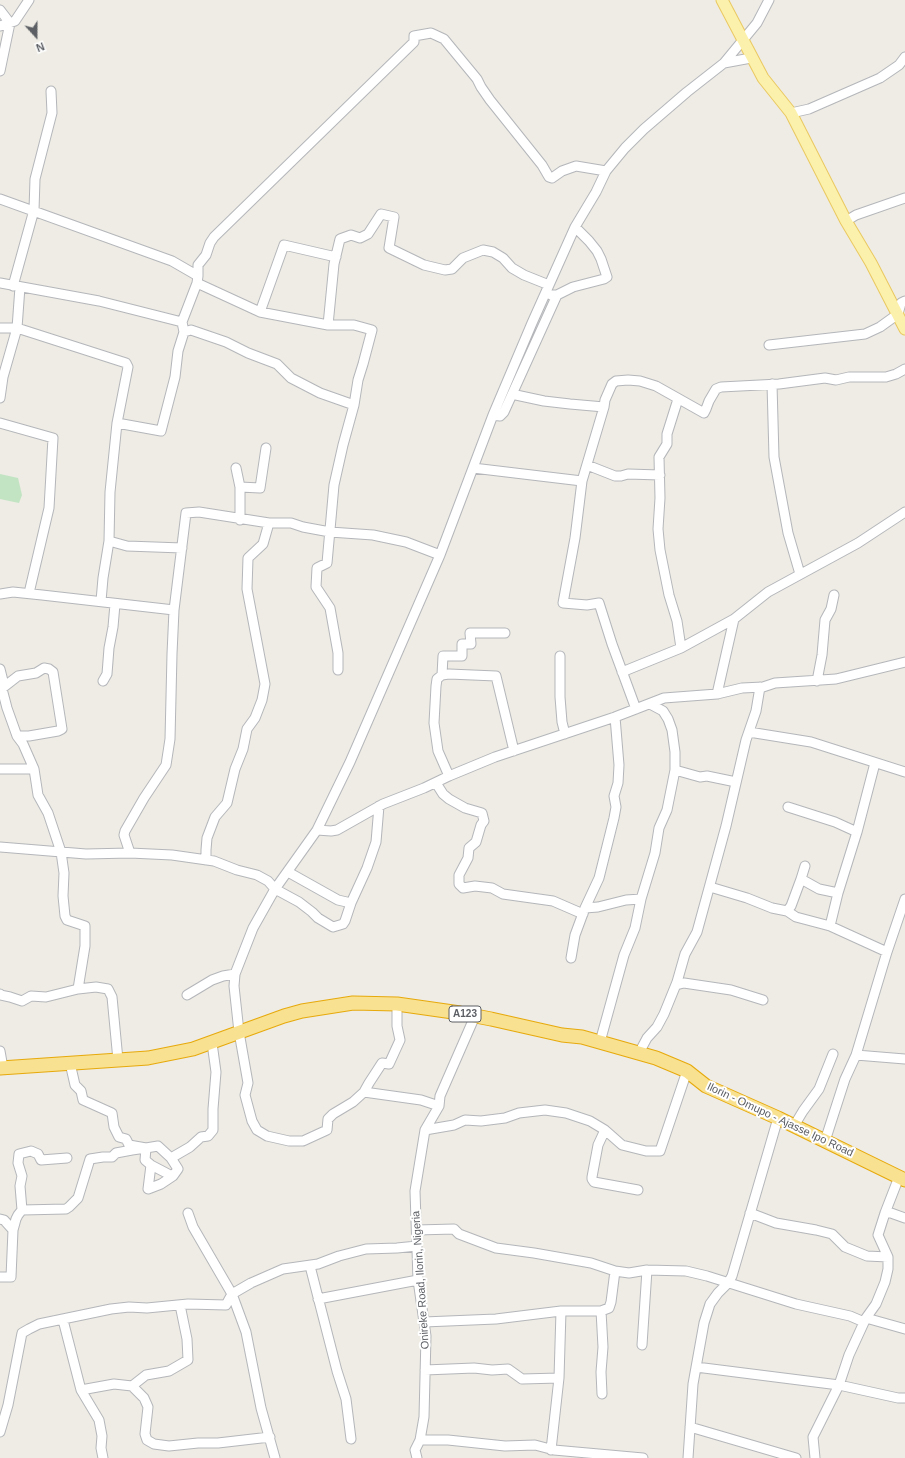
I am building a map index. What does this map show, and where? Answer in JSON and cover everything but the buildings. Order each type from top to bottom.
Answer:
[{"type":"highway","name":"Ilorin - Omupo - Ajasse Ipo Road","points":[[1,1068],[132,1059],[172,1054],[212,1043],[284,1016],[353,1003],[397,1004],[475,1016],[562,1035],[582,1037],[656,1058],[687,1072],[706,1086],[778,1118],[902,1178]]},
{"type":"main road","points":[[722,0],[763,78],[791,113],[846,221],[871,263],[905,329]]},
{"type":"street","points":[[0,26],[15,21],[29,0]]},
{"type":"street","points":[[397,1004],[397,1026],[400,1040],[389,1064],[382,1064],[364,1092],[353,1102],[333,1114],[328,1119],[327,1130],[313,1137],[289,1142],[267,1136],[257,1130],[252,1121],[245,1095],[248,1083],[239,1032],[234,986],[235,974],[252,928],[275,890],[317,830],[350,762],[440,555],[493,415],[545,294],[575,227],[596,192],[606,171],[625,148],[644,129],[724,63],[757,23],[769,0]]},
{"type":"street","points":[[0,10],[10,23],[0,71]]},
{"type":"street","points":[[117,423],[161,431],[176,377],[178,351],[184,332],[182,322],[198,279],[198,265],[206,256],[210,243],[214,237],[414,42],[414,36],[431,33],[444,38],[478,80],[490,100],[549,177],[552,178],[562,171],[576,166],[606,171]]},
{"type":"street","points":[[791,113],[809,109],[880,78],[899,65],[905,57]]},
{"type":"street","points":[[724,63],[752,58]]},
{"type":"street","points":[[0,398],[3,377],[17,328],[16,286],[34,210],[36,179],[52,112],[52,91]]},
{"type":"street","points":[[846,221],[856,215],[905,198]]},
{"type":"street","points":[[0,199],[172,261],[198,279],[260,312],[328,325],[354,325],[372,330],[358,380],[354,405],[334,485],[327,563],[317,568],[316,587],[330,608],[338,653],[338,670]]},
{"type":"street","points":[[328,325],[328,311],[340,239],[351,235],[360,238],[368,234],[381,214],[394,217],[389,248],[424,265],[445,270],[452,269],[463,258],[483,250],[494,252],[503,258],[512,268],[524,275],[549,285]]},
{"type":"street","points":[[545,294],[557,295],[573,287],[608,277],[597,251],[575,227]]},
{"type":"street","points":[[260,312],[284,246],[336,257]]},
{"type":"street","points":[[0,283],[99,301],[182,322]]},
{"type":"street","points":[[493,415],[500,416],[504,412],[557,295]]},
{"type":"street","points":[[769,345],[865,334],[880,327],[898,314],[901,303],[905,301]]},
{"type":"street","points":[[0,328],[17,328],[116,359],[128,365],[117,423],[110,492],[109,541],[101,601]]},
{"type":"street","points":[[184,332],[191,330],[226,342],[248,354],[277,364],[291,378],[320,393],[354,405]]},
{"type":"street","points":[[636,710],[599,602],[586,605],[563,602],[575,538],[582,481],[605,400],[611,386],[616,381],[640,381],[656,386],[704,413],[708,401],[716,389],[728,386],[772,384],[825,378],[836,380],[849,377],[886,377],[905,369]]},
{"type":"street","points":[[772,384],[774,457],[788,533],[800,574]]},
{"type":"street","points":[[512,395],[557,403],[604,407]]},
{"type":"street","points":[[678,398],[667,434],[667,444],[659,457],[660,476],[658,536],[681,648]]},
{"type":"street","points":[[0,423],[53,438],[49,508],[29,594]]},
{"type":"street","points":[[240,487],[260,488],[266,448]]},
{"type":"street","points":[[587,465],[615,476],[628,474],[660,476]]},
{"type":"street","points":[[236,468],[240,487],[240,520]]},
{"type":"street","points":[[473,468],[582,481]]},
{"type":"street","points":[[130,853],[124,835],[144,798],[166,765],[170,739],[174,610],[185,514],[187,512],[199,512],[240,520],[269,523],[291,523],[330,532],[373,535],[406,542],[440,555]]},
{"type":"street","points":[[622,672],[681,648],[734,619],[768,592],[858,543],[905,512]]},
{"type":"street","points":[[206,860],[207,838],[215,817],[227,803],[235,769],[243,749],[247,729],[255,718],[262,700],[264,684],[247,589],[248,558],[263,544],[269,523]]},
{"type":"street","points":[[109,541],[128,546],[182,548]]},
{"type":"street","points":[[0,594],[13,592],[174,610]]},
{"type":"street","points":[[817,681],[826,620],[831,609],[834,595]]},
{"type":"street","points":[[103,681],[107,674],[115,604]]},
{"type":"street","points":[[717,694],[726,647],[734,619]]},
{"type":"street","points":[[442,675],[443,656],[462,656],[462,644],[471,644],[470,633],[505,633]]},
{"type":"street","points":[[560,656],[560,697],[562,722],[565,734]]},
{"type":"street","points":[[317,830],[337,830],[379,806],[436,783],[449,776],[514,750],[527,748],[636,710],[664,698],[717,694],[742,688],[760,687],[775,683],[817,681],[905,662]]},
{"type":"street","points":[[1,689],[18,676],[36,672],[44,668],[49,669],[52,672],[62,729],[29,736],[17,736]]},
{"type":"street","points":[[0,669],[3,681],[1,689],[7,708],[17,736],[23,744],[34,769],[38,795],[48,813],[61,852],[64,873],[64,913],[67,920],[85,926],[85,946],[78,989]]},
{"type":"street","points":[[449,776],[438,751],[434,723],[437,680],[442,675],[496,676],[514,750]]},
{"type":"street","points":[[639,1053],[647,1038],[657,1027],[676,985],[685,954],[697,932],[710,887],[749,732],[756,711],[760,687]]},
{"type":"street","points":[[600,1042],[624,955],[635,928],[641,898],[655,852],[659,828],[667,810],[675,770],[676,752],[670,725],[663,711],[650,704]]},
{"type":"street","points":[[571,958],[575,935],[599,878],[616,807],[614,796],[618,783],[619,765],[614,717]]},
{"type":"street","points":[[749,732],[812,742],[905,772]]},
{"type":"street","points":[[830,926],[838,893],[858,832],[875,763]]},
{"type":"street","points":[[0,769],[34,769]]},
{"type":"street","points":[[675,770],[700,777],[708,776],[736,782]]},
{"type":"street","points":[[436,783],[443,794],[449,799],[465,808],[482,813],[484,820],[476,842],[469,848],[468,858],[459,875],[459,884],[463,888],[475,886],[492,888],[503,894],[553,901],[584,911],[626,900],[641,898]]},
{"type":"street","points":[[0,847],[86,854],[130,853],[172,855],[214,861],[237,870],[257,875],[268,881],[275,890],[299,902],[318,918],[333,926],[339,926],[345,921],[376,842],[379,806]]},
{"type":"street","points":[[788,807],[835,822],[858,832]]},
{"type":"street","points":[[787,911],[791,906],[805,866]]},
{"type":"street","points":[[288,872],[338,900],[351,903]]},
{"type":"street","points":[[801,879],[819,889],[838,893]]},
{"type":"street","points":[[710,887],[747,898],[772,908],[787,911],[796,917],[830,926],[887,952]]},
{"type":"street","points":[[825,1141],[846,1079],[856,1055],[887,952],[902,916],[905,899]]},
{"type":"street","points":[[187,995],[212,980],[235,974]]},
{"type":"street","points":[[676,985],[684,983],[731,990],[763,1000]]},
{"type":"street","points":[[0,994],[22,1001],[31,996],[46,997],[78,989],[96,987],[108,990],[112,997],[118,1060]]},
{"type":"street","name":"Onireke Road, Ilorin, Nigeria","points":[[416,1458],[416,1450],[420,1440],[424,1417],[426,1336],[418,1280],[415,1191],[426,1130],[439,1106],[440,1096],[475,1016]]},
{"type":"street","points":[[170,1158],[190,1146],[201,1137],[208,1136],[214,1130],[213,1109],[216,1072],[212,1043]]},
{"type":"street","points":[[0,1051],[1,1068]]},
{"type":"street","points":[[794,1126],[819,1089],[833,1054]]},
{"type":"street","points":[[856,1055],[905,1059]]},
{"type":"street","points":[[70,1063],[75,1085],[81,1091],[83,1100],[112,1113],[114,1127],[119,1137],[126,1139],[129,1145],[146,1148]]},
{"type":"street","points":[[426,1130],[454,1125],[465,1120],[481,1121],[505,1118],[519,1113],[545,1110],[576,1116],[590,1121],[622,1145],[646,1151],[660,1151],[687,1072]]},
{"type":"street","points":[[364,1092],[421,1100],[439,1106]]},
{"type":"street","points":[[688,1458],[693,1384],[704,1323],[710,1304],[732,1276],[778,1118]]},
{"type":"street","points":[[604,1130],[598,1145],[595,1160],[592,1177],[594,1182],[638,1190]]},
{"type":"street","points":[[22,1210],[69,1207],[78,1198],[90,1159],[102,1157],[112,1158],[116,1153],[158,1146],[178,1169],[172,1176],[161,1184],[148,1189],[151,1165]]},
{"type":"street","points":[[146,1148],[145,1160],[151,1165],[172,1176]]},
{"type":"street","points":[[0,1277],[11,1277],[13,1230],[16,1219],[22,1210],[20,1186],[22,1176],[18,1163],[19,1154],[31,1151],[38,1154],[41,1160],[67,1158]]},
{"type":"street","points":[[815,1458],[813,1437],[839,1385],[843,1369],[865,1320],[876,1304],[885,1282],[888,1269],[888,1257],[878,1236],[885,1213],[902,1178]]},
{"type":"street","points":[[188,1213],[193,1227],[232,1294],[246,1332],[261,1408],[275,1458]]},
{"type":"street","points":[[750,1213],[776,1223],[832,1234],[845,1247],[867,1256],[888,1257]]},
{"type":"street","points":[[885,1213],[891,1213],[905,1218]]},
{"type":"street","points":[[0,1220],[4,1220],[13,1230]]},
{"type":"street","points":[[417,1230],[454,1228],[459,1234],[496,1248],[591,1263],[629,1273],[647,1270],[686,1272],[707,1276],[796,1304],[905,1328]]},
{"type":"street","points":[[0,1432],[8,1405],[22,1333],[39,1324],[110,1309],[129,1307],[147,1308],[180,1305],[226,1305],[232,1294],[283,1269],[310,1266],[366,1249],[417,1246]]},
{"type":"street","points":[[310,1266],[346,1399],[350,1439]]},
{"type":"street","points":[[424,1322],[496,1319],[561,1311],[601,1311],[609,1308],[612,1302],[615,1270]]},
{"type":"street","points":[[642,1345],[647,1270]]},
{"type":"street","points":[[318,1299],[418,1280]]},
{"type":"street","points":[[132,1386],[146,1375],[169,1371],[188,1360],[187,1339],[180,1305]]},
{"type":"street","points":[[552,1453],[559,1378],[561,1311]]},
{"type":"street","points":[[601,1311],[603,1347],[601,1372],[602,1394]]},
{"type":"street","points":[[63,1320],[81,1390],[99,1420],[102,1436],[101,1448],[103,1458]]},
{"type":"street","points":[[696,1367],[839,1385],[898,1398],[905,1398]]},
{"type":"street","points":[[425,1370],[474,1368],[492,1370],[508,1369],[522,1379],[559,1378]]},
{"type":"street","points":[[81,1390],[114,1384],[132,1386],[144,1398],[148,1407],[146,1434],[147,1440],[154,1444],[169,1446],[198,1443],[218,1443],[270,1437]]},
{"type":"street","points":[[690,1427],[796,1458]]},
{"type":"street","points":[[420,1440],[448,1440],[505,1446],[534,1445],[552,1453],[643,1458]]},
{"type":"green space","points":[[0,474],[18,478],[22,495],[19,503],[0,499]]}]
